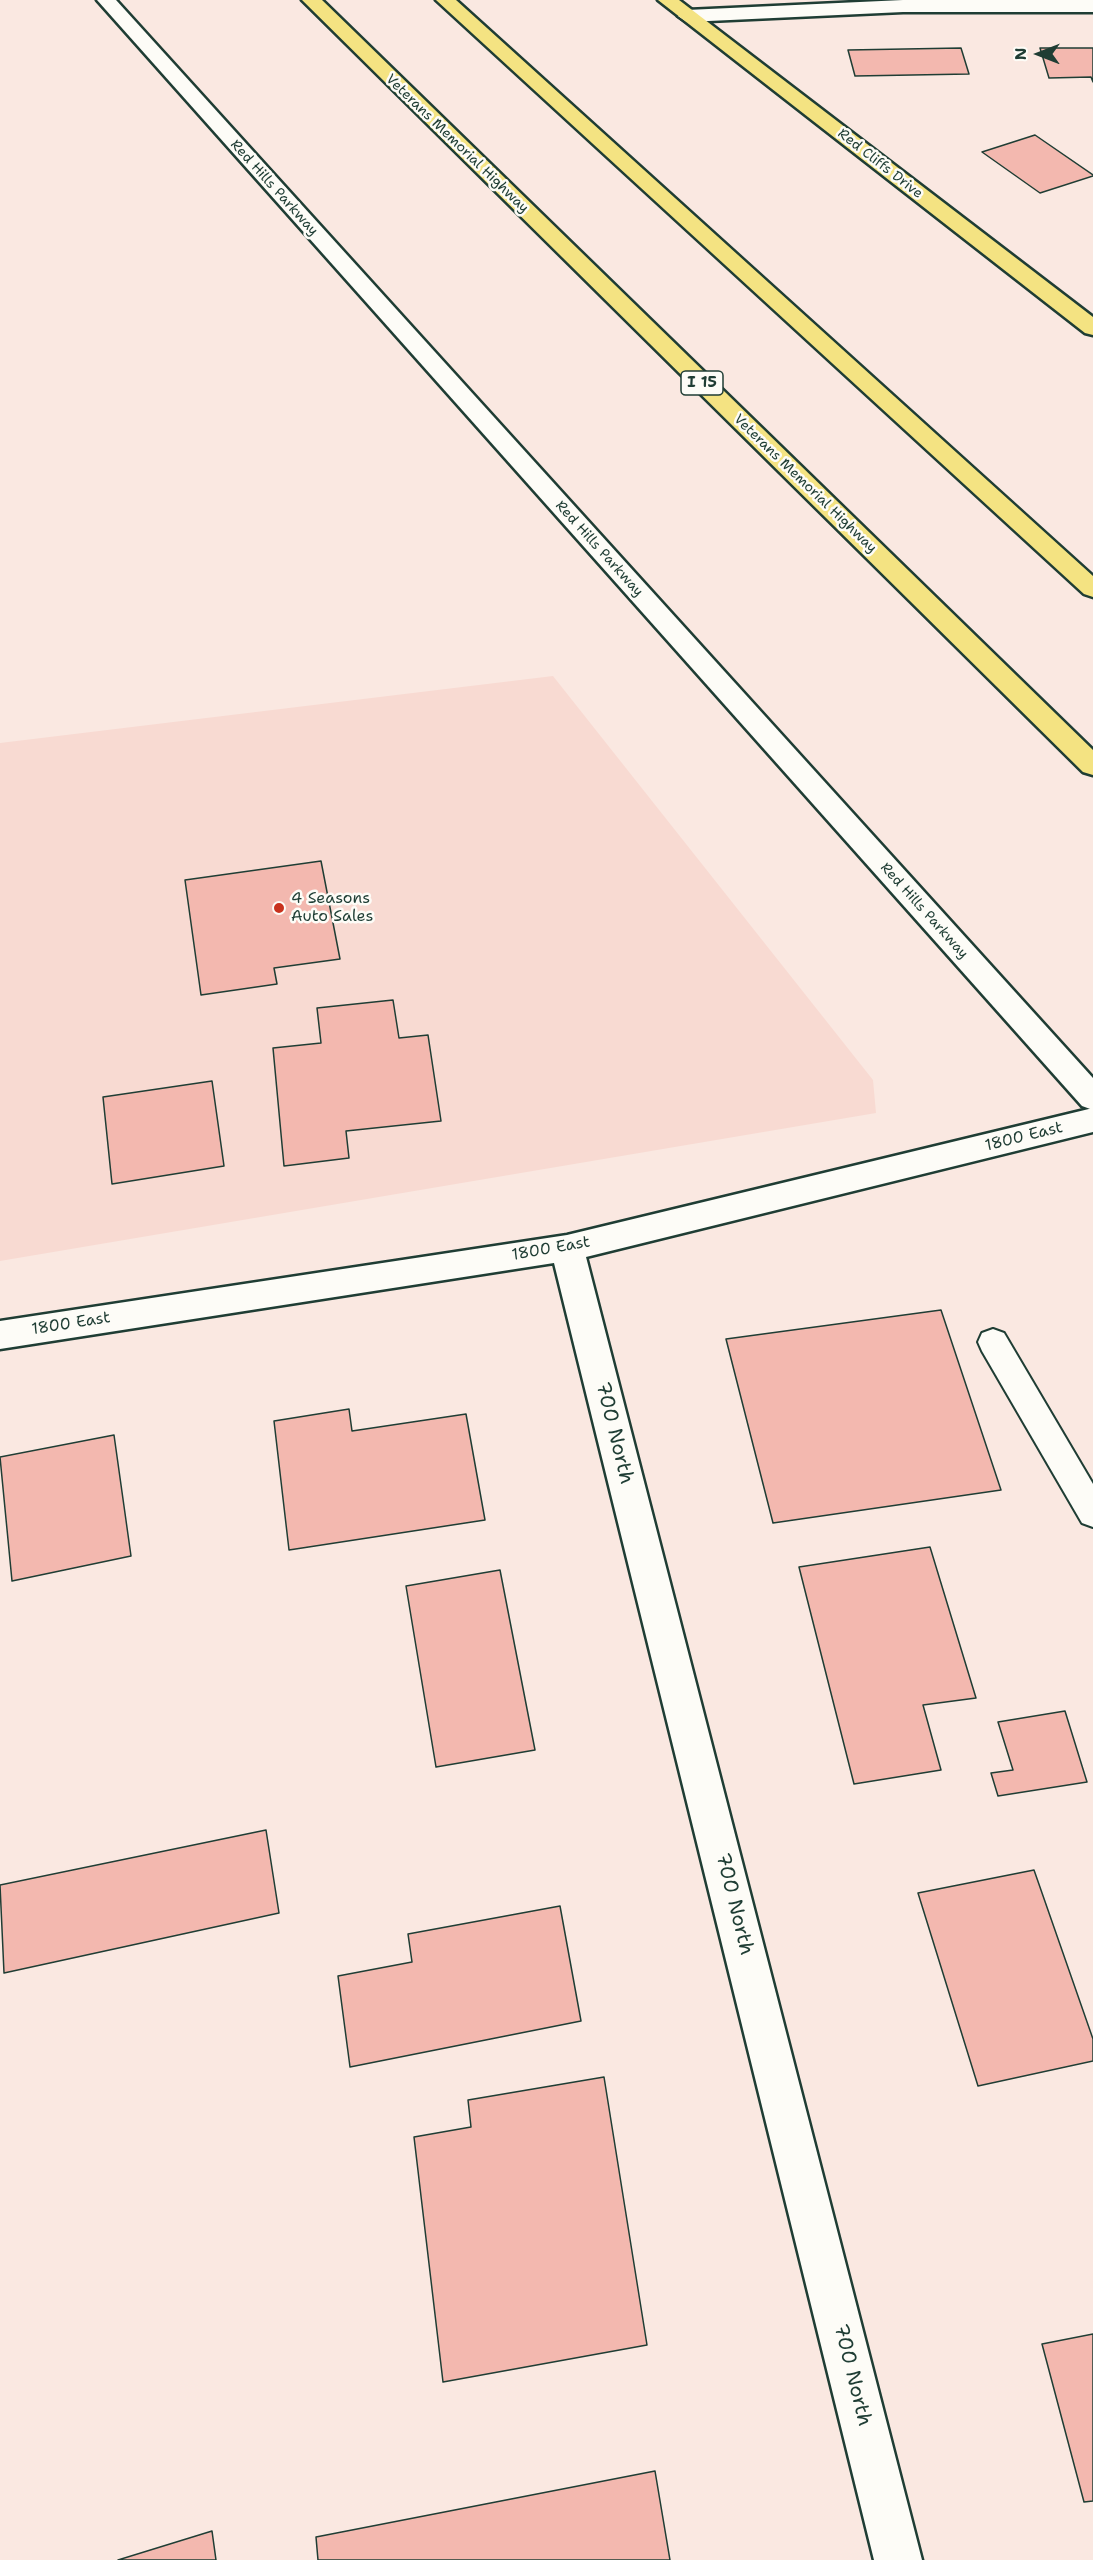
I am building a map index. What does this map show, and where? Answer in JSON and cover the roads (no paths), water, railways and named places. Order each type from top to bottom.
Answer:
[{"type":"main road","name":"Veterans Memorial Highway","points":[[311,0],[1093,766]]},
{"type":"main road","points":[[445,0],[1093,589]]},
{"type":"main road","name":"Red Cliffs Drive","points":[[667,0],[1093,328]]},
{"type":"street","name":"Red Hills Parkway","points":[[106,0],[1093,1098]]},
{"type":"street","points":[[687,16],[902,3],[1093,6]]},
{"type":"street","name":"1800 East","points":[[0,1335],[567,1248],[1093,1120]]},
{"type":"street","name":"700 North","points":[[567,1248],[898,2560]]},
{"type":"lane","points":[[993,1342],[1093,1513]]},
{"type":"place","name":"4 Seasons Auto Sales","points":[[279,908]]}]
